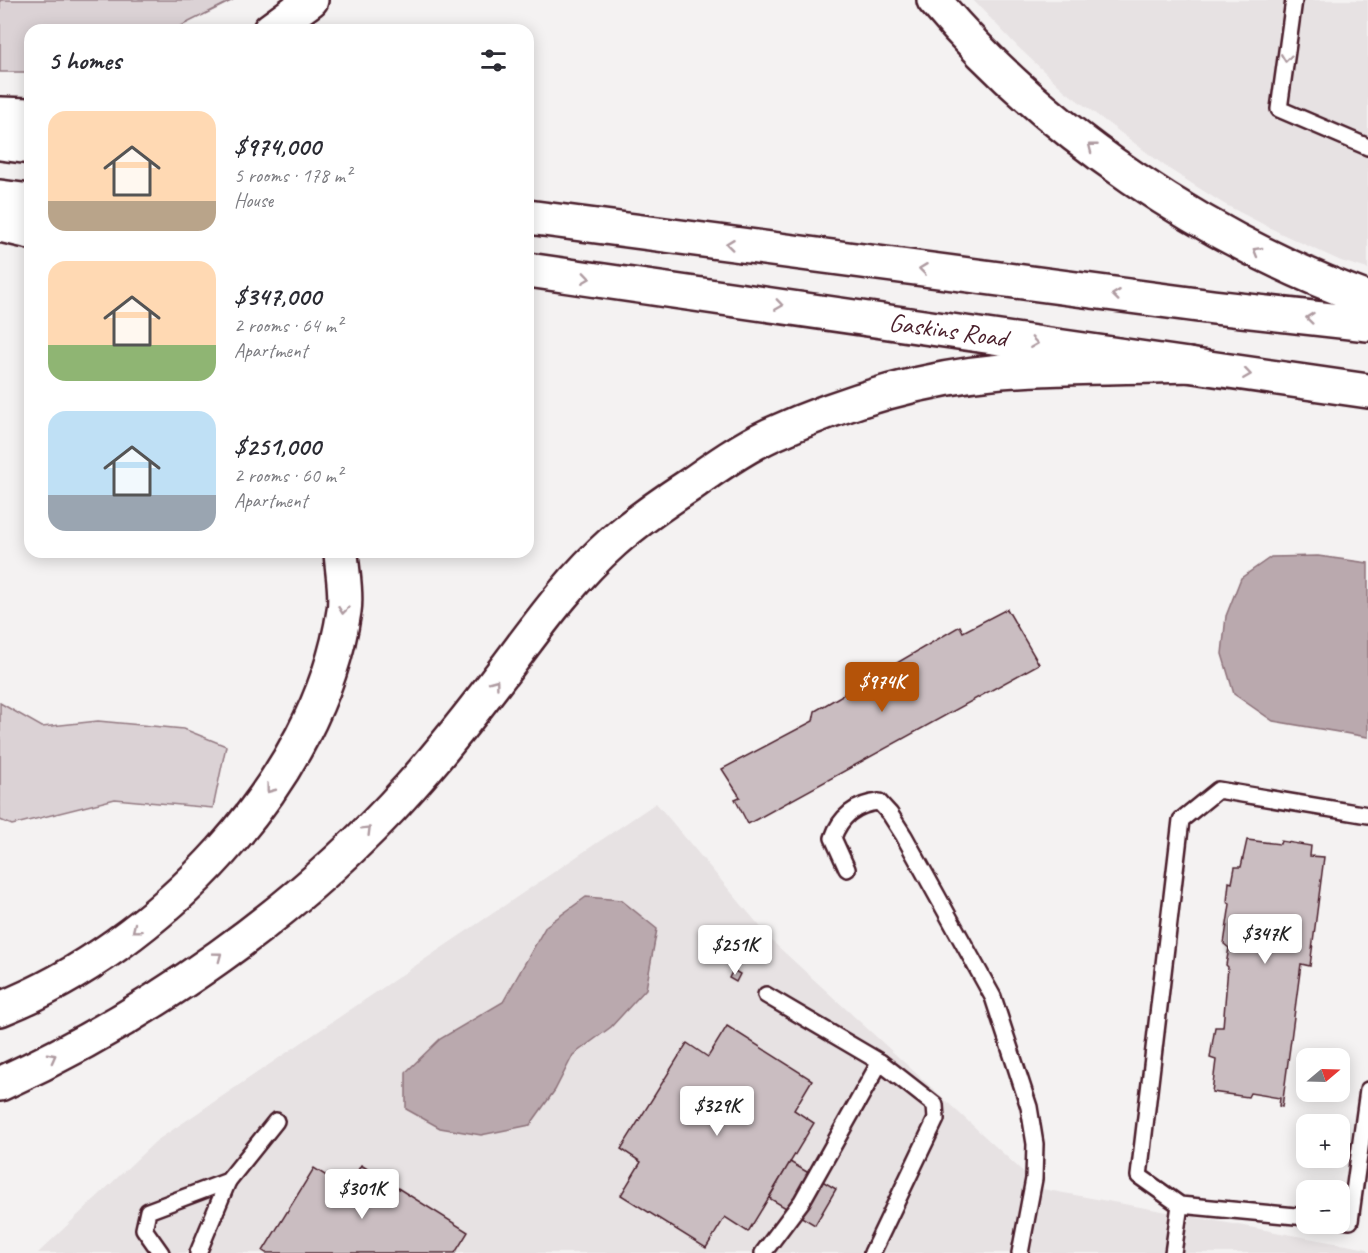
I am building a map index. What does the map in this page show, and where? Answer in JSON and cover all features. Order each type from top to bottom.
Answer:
[{"type":"main road","points":[[278,24],[310,0]]},
{"type":"main road","points":[[934,0],[1024,93],[1097,151],[1165,198],[1275,261],[1368,299]]},
{"type":"main road","points":[[0,114],[24,115]]},
{"type":"main road","points":[[0,143],[24,146]]},
{"type":"main road","points":[[0,197],[24,200]]},
{"type":"main road","points":[[534,218],[1201,306],[1368,324]]},
{"type":"main road","points":[[0,225],[24,231]]},
{"type":"main road","name":"Gaskins Road","points":[[534,271],[1368,391]]},
{"type":"main road","points":[[0,1084],[115,1023],[202,968],[312,882],[409,788],[483,698],[551,609],[597,558],[655,508],[720,464],[768,436],[838,409],[897,390],[959,377],[1000,372],[1190,365]]},
{"type":"main road","points":[[0,1009],[86,964],[119,942],[185,888],[234,837],[276,781],[314,716],[333,663],[345,609],[341,558]]},
{"type":"lane","points":[[1294,0],[1280,109],[1368,147]]},
{"type":"lane","points":[[1296,1216],[1180,1205],[1139,1176],[1181,820],[1218,789],[1368,815]]},
{"type":"lane","points":[[848,869],[833,838],[839,820],[867,803],[879,802],[904,836],[993,997],[1029,1107],[1035,1144],[1034,1179],[1020,1253]]},
{"type":"lane","points":[[766,995],[880,1062],[935,1105],[936,1119],[872,1253]]},
{"type":"lane","points":[[763,1253],[802,1201],[880,1062]]},
{"type":"lane","points":[[1350,1221],[1368,1090]]},
{"type":"lane","points":[[198,1253],[228,1181],[276,1121]]},
{"type":"lane","points":[[162,1253],[144,1229],[148,1211],[228,1181]]},
{"type":"lane","points":[[1173,1253],[1180,1205]]},
{"type":"shaded area","points":[[0,0],[233,0],[185,24],[24,24],[24,72],[0,72]]},
{"type":"shaded area","points":[[973,0],[1368,0],[1368,269],[1341,261],[1282,234],[1224,204],[1169,169],[1065,91]]},
{"type":"shaded area","points":[[1318,556],[1368,563],[1368,737],[1273,721],[1234,694],[1222,654],[1226,616],[1241,578],[1271,557]]},
{"type":"shaded area","points":[[0,703],[42,727],[98,721],[184,729],[226,746],[213,808],[115,799],[12,825],[0,820]]},
{"type":"shaded area","points":[[656,803],[773,942],[1042,1189],[1368,1249],[1368,1253],[38,1253],[156,1141]]},
{"type":"shaded area","points":[[586,897],[621,900],[657,929],[646,989],[611,1027],[573,1055],[555,1090],[530,1125],[481,1135],[440,1128],[406,1109],[406,1072],[440,1039],[503,1002],[546,926]]},
{"type":"building","points":[[1007,609],[1039,664],[748,824],[735,799],[740,797],[722,769],[813,721],[815,711],[960,626],[963,632]]},
{"type":"building","points":[[1247,840],[1280,844],[1281,841],[1311,846],[1310,856],[1324,857],[1310,966],[1301,964],[1282,1107],[1279,1106],[1280,1098],[1250,1093],[1248,1097],[1212,1092],[1216,1060],[1210,1058],[1215,1027],[1223,1027],[1228,967],[1226,965],[1229,948],[1224,944],[1230,904],[1227,902],[1229,882],[1232,883],[1235,867],[1241,867]]},
{"type":"building","points":[[733,970],[740,974],[736,982],[729,978]]},
{"type":"building","points":[[727,1026],[812,1080],[794,1110],[814,1123],[748,1232],[725,1217],[706,1248],[621,1195],[641,1162],[621,1149],[687,1043],[708,1057]]},
{"type":"building","points":[[790,1162],[836,1189],[815,1225],[769,1198]]},
{"type":"building","points":[[361,1165],[468,1232],[455,1253],[266,1253],[263,1251],[314,1168],[347,1189]]}]
